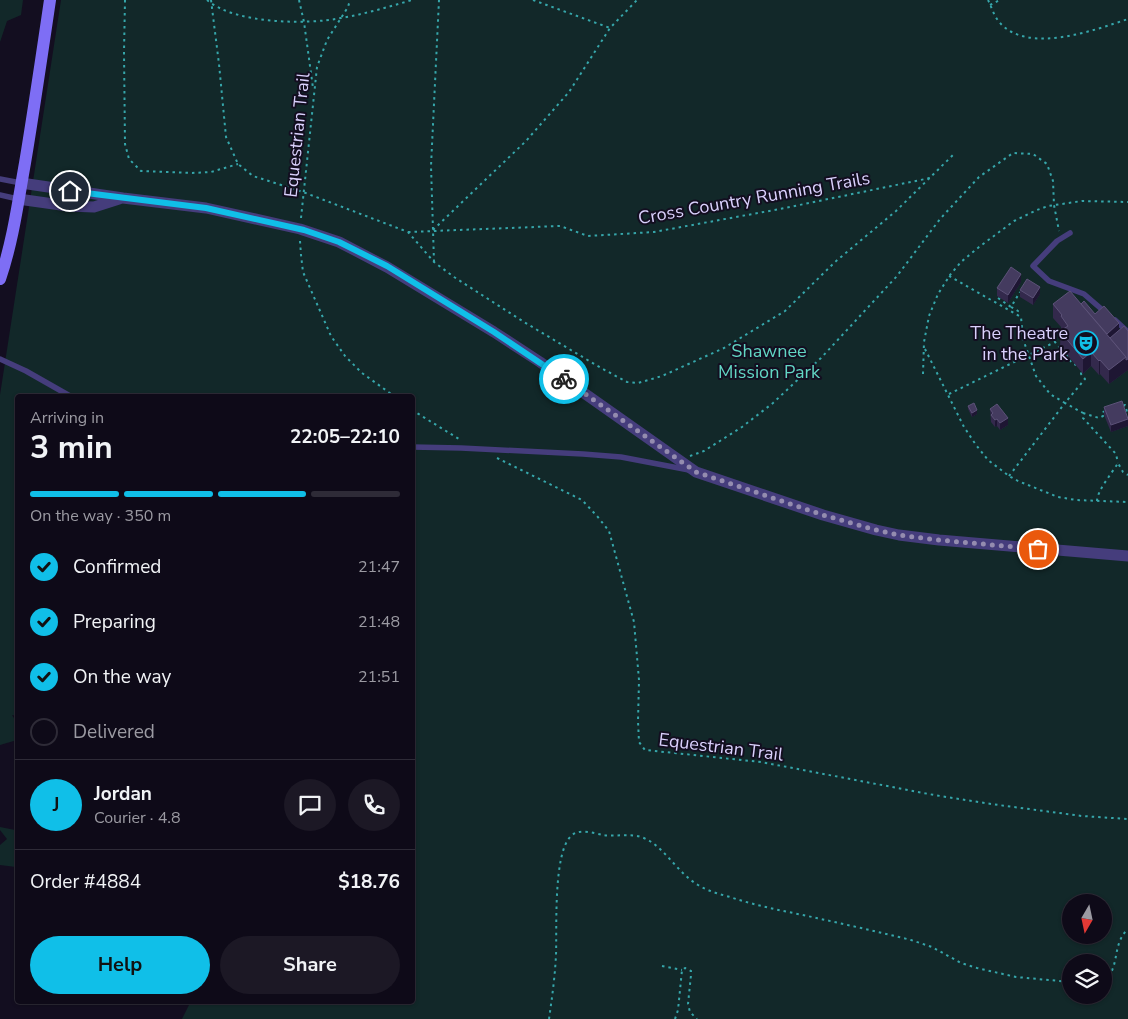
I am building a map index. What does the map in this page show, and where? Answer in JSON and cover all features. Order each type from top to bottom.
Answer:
[{"type":"main road","points":[[0,279],[9,248],[18,200],[50,0]]},
{"type":"street","points":[[21,183],[206,208],[300,229],[339,242],[387,266],[494,332],[540,362],[696,472],[823,515],[899,535],[990,545],[1128,556]]},
{"type":"street","points":[[18,200],[94,207],[123,198]]},
{"type":"lane","points":[[0,179],[21,183]]},
{"type":"lane","points":[[0,195],[18,200]]},
{"type":"lane","points":[[1070,233],[1057,241],[1033,266],[1049,280],[1084,294],[1128,332]]},
{"type":"lane","points":[[0,359],[66,394]]},
{"type":"lane","points":[[415,447],[621,457],[696,472]]},
{"type":"path","points":[[125,0],[125,144],[129,159],[140,171],[192,173],[211,172],[238,164],[226,137],[219,64],[210,1]]},
{"type":"path","points":[[299,0],[314,93]]},
{"type":"path","name":"Equestrian Trail","points":[[350,0],[348,7],[327,40],[317,67],[303,192],[300,255],[303,272],[330,336],[345,356],[362,373],[391,394]]},
{"type":"path","points":[[210,1],[236,15],[260,20],[304,22],[340,19],[412,0]]},
{"type":"path","points":[[434,262],[431,166],[439,0]]},
{"type":"path","points":[[532,0],[610,28]]},
{"type":"path","points":[[433,230],[526,141],[569,92],[610,28],[637,0]]},
{"type":"path","points":[[988,0],[996,18],[1002,25],[1012,32],[1037,39],[1064,37],[1095,30],[1128,19]]},
{"type":"path","points":[[990,5],[1000,0]]},
{"type":"path","points":[[679,460],[704,452],[742,427],[773,403],[821,358],[891,283],[940,219],[978,177],[1013,153],[1033,154],[1048,164],[1053,181],[1054,205],[1061,239]]},
{"type":"path","name":"Cross Country Running Trails","points":[[408,232],[434,262],[524,322],[627,382],[638,383],[662,376],[724,348],[784,311],[835,262],[896,211],[954,154]]},
{"type":"path","name":"Cross Country Running Trails","points":[[238,164],[253,176],[303,192],[408,232],[560,226],[588,236],[654,232],[780,209],[930,178]]},
{"type":"path","points":[[923,374],[923,347],[930,316],[938,294],[949,276],[961,262],[1014,221],[1037,210],[1054,205],[1082,201],[1128,202]]},
{"type":"path","points":[[949,276],[1021,317],[1023,339],[1028,356],[1036,376],[1050,394],[1083,413],[1099,418],[1103,416],[1102,412],[1110,410]]},
{"type":"path","points":[[1011,307],[1021,290]]},
{"type":"path","points":[[998,298],[1018,312],[1016,314]]},
{"type":"path","points":[[948,395],[1056,342],[1062,348]]},
{"type":"path","points":[[923,347],[964,427],[976,446],[988,460],[1009,476],[1058,497],[1076,500],[1128,502]]},
{"type":"path","points":[[1067,354],[1072,363],[1076,365]]},
{"type":"path","points":[[1009,476],[1085,379],[1081,372]]},
{"type":"path","points":[[1117,408],[1126,404],[1128,415]]},
{"type":"path","points":[[415,412],[460,440]]},
{"type":"path","points":[[1083,413],[1083,418],[1116,454],[1123,472],[1128,475]]},
{"type":"path","name":"Equestrian Trail","points":[[493,456],[582,500],[609,531],[634,622],[639,680],[639,742],[645,750],[761,762],[991,804],[1082,816],[1128,819]]},
{"type":"path","points":[[1097,501],[1100,489],[1118,463]]},
{"type":"path","points":[[549,1019],[556,956],[556,903],[560,864],[566,842],[577,832],[587,831],[608,836],[640,836],[651,841],[659,847],[682,874],[711,892],[757,906],[911,940],[932,947],[977,968],[1016,977],[1062,981]]},
{"type":"path","points":[[1112,972],[1120,937],[1128,929]]},
{"type":"path","points":[[662,966],[682,970],[685,968],[691,971],[688,1004],[690,1012],[697,1019]]},
{"type":"path","points":[[675,1019],[678,1010],[682,970]]},
{"type":"green space","points":[[0,0],[23,0],[21,15],[7,21],[0,42]]},
{"type":"green space","name":"Shawnee Mission Park","points":[[61,0],[1128,0],[1128,1019],[182,1019],[190,1004],[415,1004],[415,394],[15,394],[15,716],[12,715],[15,720],[15,741],[0,745],[0,395]]},
{"type":"green space","points":[[0,827],[15,830],[15,867],[0,865],[0,845],[7,839],[0,830]]},
{"type":"building","points":[[1011,267],[1021,274],[1008,295],[997,288]]},
{"type":"building","points":[[1027,279],[1040,287],[1033,298],[1020,290]]},
{"type":"building","points":[[1070,291],[1126,357],[1109,370],[1091,352],[1083,359],[1060,331],[1068,326],[1053,304]]},
{"type":"building","points":[[1084,301],[1095,314],[1104,306],[1119,323],[1107,334],[1081,304]]},
{"type":"building","points":[[1124,326],[1128,331],[1128,359],[1126,360],[1126,357],[1110,338]]},
{"type":"building","points":[[1122,401],[1128,419],[1111,425],[1104,407]]},
{"type":"building","points":[[974,403],[977,410],[972,413],[968,406]]},
{"type":"building","points":[[997,404],[1008,418],[1000,423],[991,415],[993,413],[990,409]]},
{"type":"way so far","points":[[564,379],[696,472],[823,515],[876,530],[938,540],[1038,549]]},
{"type":"place","name":"The Theatre in the Park","points":[[1086,343]]},
{"type":"route","points":[[70,191],[206,208],[304,230],[339,242],[387,266],[494,332],[564,379]]}]
